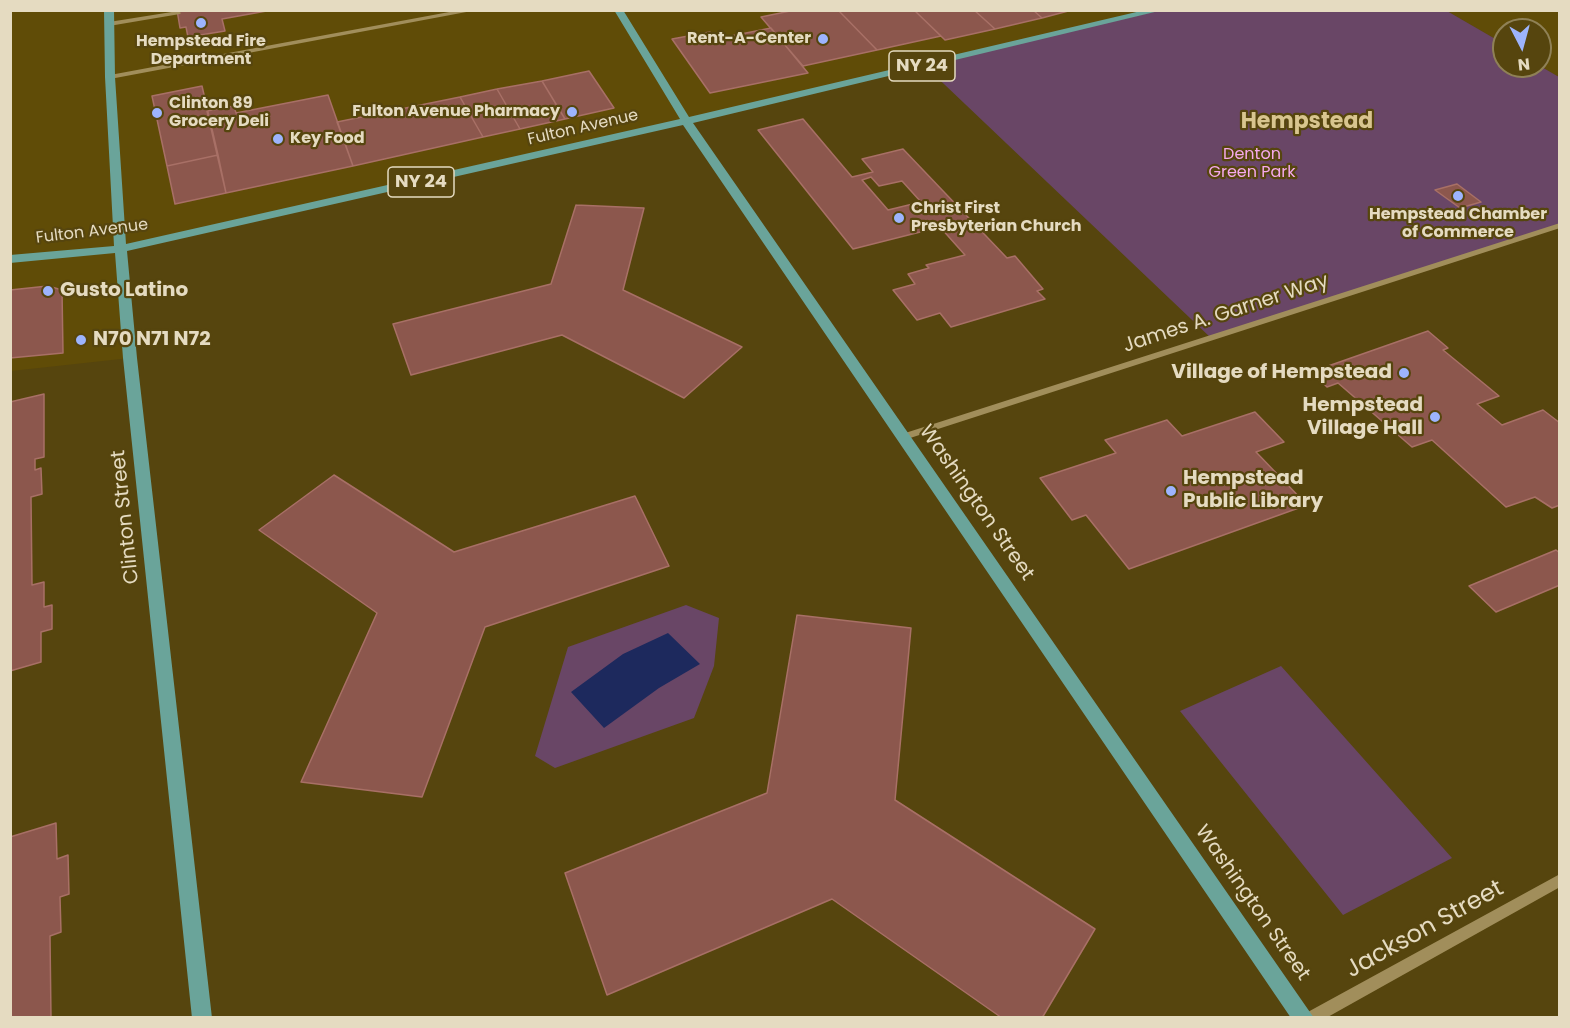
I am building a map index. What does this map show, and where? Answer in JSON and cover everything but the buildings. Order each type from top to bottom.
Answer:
[{"type":"main road","name":"Clinton Street","points":[[109,10],[110,76],[120,249],[202,1017]]},
{"type":"main road","name":"Washington Street","points":[[618,10],[686,121],[1304,1017]]},
{"type":"main road","name":"Fulton Avenue","points":[[10,259],[120,249],[686,121],[1159,10]]},
{"type":"street","points":[[110,76],[474,10]]},
{"type":"street","points":[[109,24],[178,13]]},
{"type":"street","name":"James A. Garner Way","points":[[903,437],[1560,225]]},
{"type":"street","name":"Jackson Street","points":[[1311,1017],[1560,880]]},
{"type":"shaded area","points":[[10,11],[1155,11],[120,249],[130,358],[11,371]]},
{"type":"shaded area","points":[[1447,11],[1559,11],[1559,77],[1552,73],[1552,18],[1492,18],[1492,37]]},
{"type":"green space","name":"Denton Green Park","points":[[1157,11],[1447,11],[1492,37],[1492,78],[1552,78],[1552,73],[1559,77],[1559,225],[1211,338],[924,65]]},
{"type":"green space","points":[[686,605],[719,618],[714,666],[694,718],[555,768],[535,756],[568,647]]},
{"type":"green space","points":[[1281,666],[1452,858],[1343,915],[1180,711]]},
{"type":"water","points":[[668,633],[700,664],[659,688],[604,728],[571,692],[623,654]]},
{"type":"place","name":"Hempstead Fire Department","points":[[201,23]]},
{"type":"place","name":"Rent-A-Center","points":[[823,39]]},
{"type":"place","name":"Fulton Avenue Pharmacy","points":[[572,112]]},
{"type":"place","name":"Clinton 89 Grocery Deli","points":[[157,113]]},
{"type":"place","name":"Key Food","points":[[278,139]]},
{"type":"place","name":"Hempstead Chamber of Commerce","points":[[1458,196]]},
{"type":"place","name":"Christ First Presbyterian Church","points":[[899,218]]},
{"type":"place","name":"Gusto Latino","points":[[48,291]]},
{"type":"place","name":"N70 N71 N72","points":[[81,340]]},
{"type":"place","name":"Village of Hempstead","points":[[1404,373]]},
{"type":"place","name":"Hempstead Village Hall","points":[[1435,417]]},
{"type":"place","name":"Hempstead Public Library","points":[[1171,491]]},
{"type":"district","name":"Hempstead","points":[[1307,122]]}]
